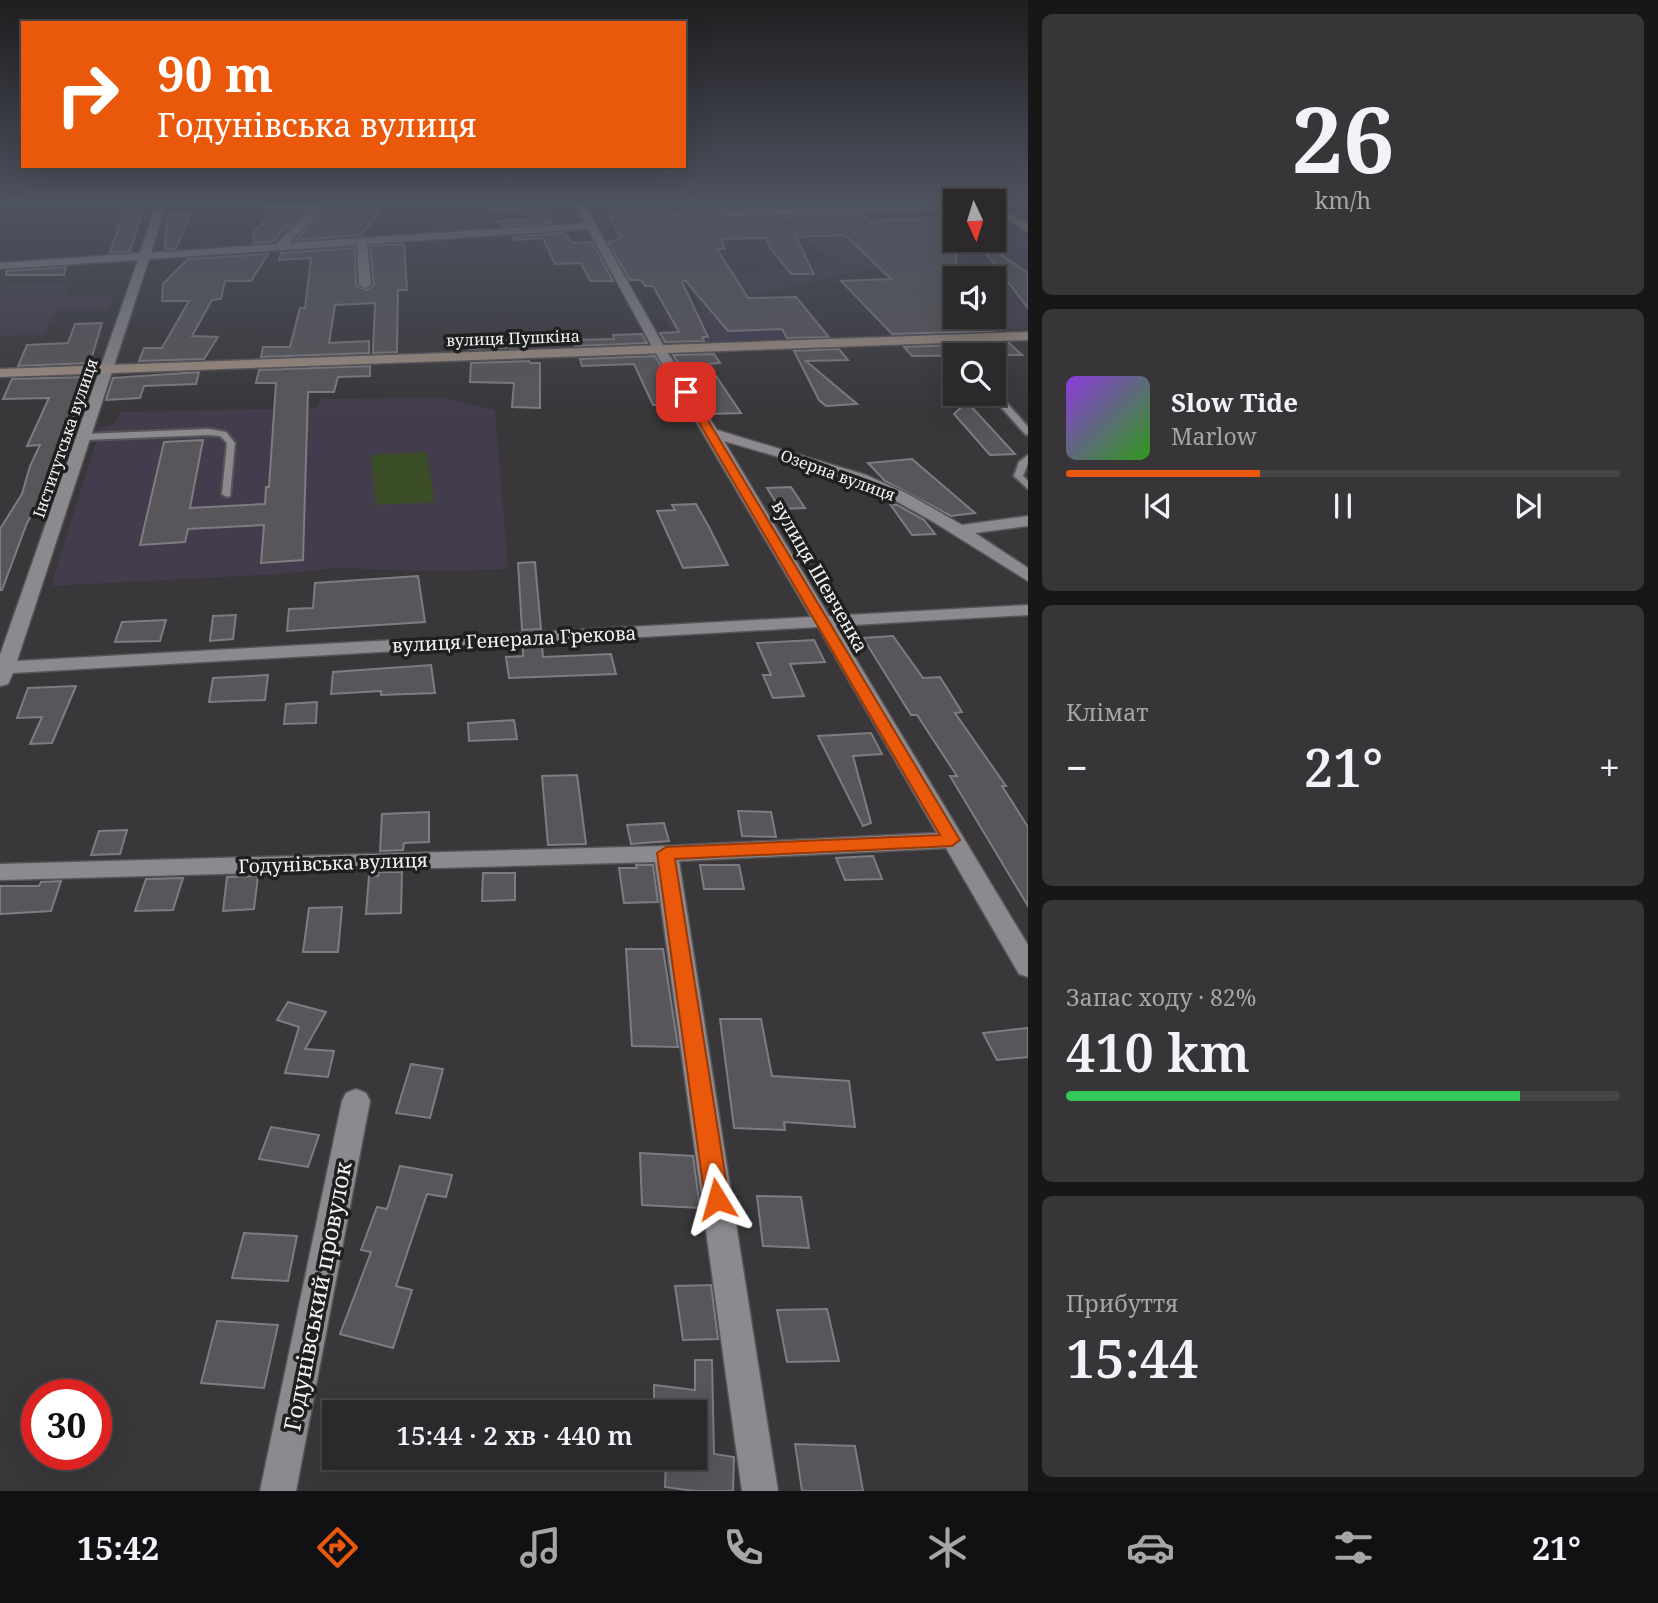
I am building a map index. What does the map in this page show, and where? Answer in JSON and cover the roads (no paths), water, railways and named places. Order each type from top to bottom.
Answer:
[{"type":"street","name":"Інститутська вулиця","points":[[2,673],[108,369],[137,274]]},
{"type":"street","points":[[364,274],[365,285]]},
{"type":"street","name":"вулиця Шевченка","points":[[617,274],[660,351],[712,433],[1028,967]]},
{"type":"street","name":"вулиця Пушкіна","points":[[0,373],[1028,336]]},
{"type":"street","name":"Озерна вулиця","points":[[712,433],[880,487],[961,530],[1028,576]]},
{"type":"street","points":[[961,530],[1028,522]]},
{"type":"street","name":"вулиця Генерала Грекова","points":[[2,673],[1028,610]]},
{"type":"street","name":"Годунівська вулиця","points":[[0,872],[666,853],[952,840]]},
{"type":"street","points":[[666,853],[760,1491]]},
{"type":"street","name":"Годунівський провулок","points":[[278,1491],[356,1101]]},
{"type":"lane","points":[[1005,406],[1028,432]]},
{"type":"lane","points":[[84,437],[209,432],[223,434],[231,443],[227,494]]},
{"type":"lane","points":[[1028,458],[1018,476],[1028,486]]}]
